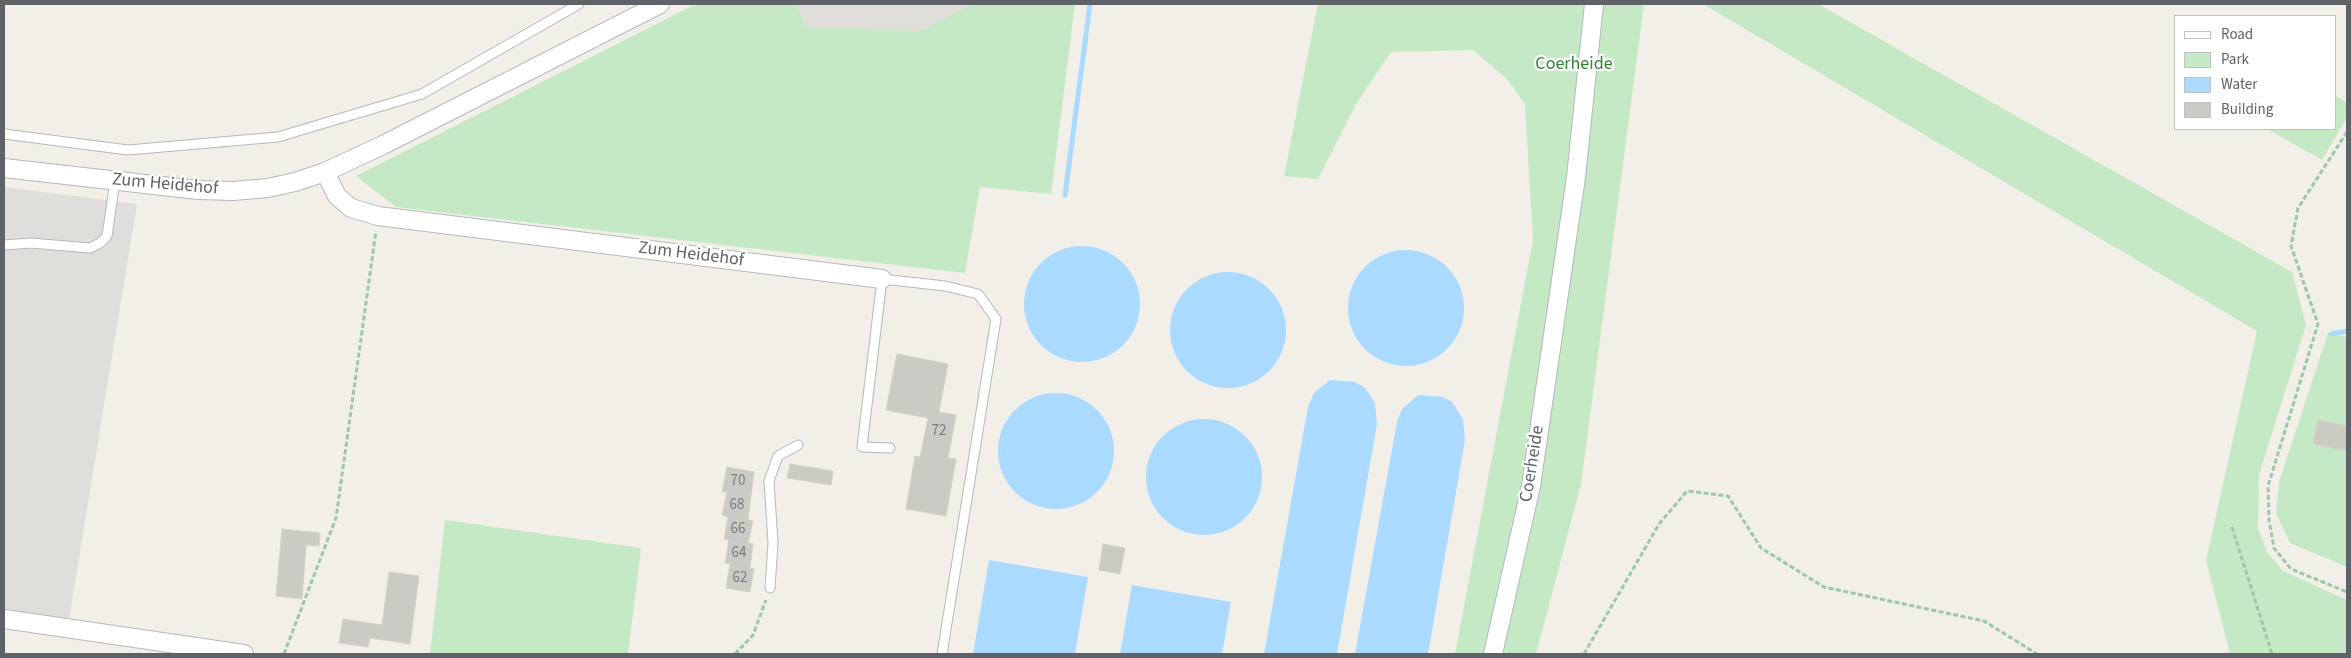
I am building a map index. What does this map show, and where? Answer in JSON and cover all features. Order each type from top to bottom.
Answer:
[{"type":"street","name":"Zum Heidehof","points":[[4,168],[198,190],[233,191],[268,188],[325,172],[383,145],[660,4]]},
{"type":"street","name":"Coerheide","points":[[1493,654],[1531,486],[1576,177],[1594,4]]},
{"type":"street","name":"Zum Heidehof","points":[[325,172],[337,196],[351,208],[378,216],[882,279]]},
{"type":"street","points":[[4,619],[244,654]]},
{"type":"lane","points":[[4,134],[128,150],[278,137],[422,94],[579,4]]},
{"type":"lane","points":[[4,245],[31,243],[90,248],[100,243],[107,236],[115,180]]},
{"type":"lane","points":[[890,448],[862,447],[882,279],[946,286],[978,294],[996,319],[942,654]]},
{"type":"lane","points":[[770,588],[772,543],[769,481],[778,456],[798,445]]},
{"type":"path","points":[[2347,132],[2298,208],[2291,246],[2318,324],[2268,486],[2269,520],[2274,548],[2290,569],[2347,592]]},
{"type":"path","points":[[284,654],[336,518],[378,216]]},
{"type":"path","points":[[1584,654],[1659,524],[1687,491],[1728,496],[1761,548],[1824,587],[1984,621],[2037,654]]},
{"type":"path","points":[[2232,527],[2272,654]]},
{"type":"path","points":[[735,654],[753,635],[770,588]]},
{"type":"shaded area","points":[[796,4],[972,4],[921,31],[807,27]]},
{"type":"shaded area","points":[[4,187],[137,204],[69,619],[4,610]]},
{"type":"green space","points":[[696,4],[796,4],[807,27],[921,31],[972,4],[1075,4],[1051,194],[980,187],[965,273],[396,207],[356,176]]},
{"type":"green space","name":"Coerheide","points":[[1318,4],[1644,4],[1581,484],[1536,654],[1455,654],[1533,240],[1525,104],[1506,78],[1473,50],[1391,52],[1356,104],[1318,179],[1284,176]]},
{"type":"green space","points":[[1703,4],[1818,4],[2292,272],[2306,325],[2259,475],[2258,528],[2267,552],[2283,571],[2347,600],[2347,654],[2230,654],[2206,560],[2257,331]]},
{"type":"green space","points":[[2336,96],[2347,103],[2347,117],[2322,160],[2269,130],[2336,130]]},
{"type":"green space","points":[[2328,333],[2347,337],[2347,567],[2290,543],[2276,513],[2279,482]]},
{"type":"green space","points":[[445,520],[641,548],[628,654],[430,654]]},
{"type":"water","points":[[1082,246],[1104,251],[1123,263],[1135,282],[1140,304],[1135,326],[1123,345],[1104,357],[1082,362],[1060,357],[1041,345],[1029,326],[1024,304],[1029,282],[1041,263],[1060,251]]},
{"type":"water","points":[[1406,250],[1428,255],[1447,267],[1459,286],[1464,308],[1459,330],[1447,349],[1428,361],[1406,366],[1384,361],[1365,349],[1353,330],[1348,308],[1353,286],[1365,267],[1384,255]]},
{"type":"water","points":[[1228,272],[1250,277],[1269,289],[1281,308],[1286,330],[1281,352],[1269,371],[1250,383],[1228,388],[1206,383],[1187,371],[1175,352],[1170,330],[1175,308],[1187,289],[1206,277]]},
{"type":"water","points":[[1330,380],[1355,382],[1364,387],[1375,403],[1377,424],[1337,654],[1264,654],[1308,407],[1314,393]]},
{"type":"water","points":[[1056,393],[1078,398],[1097,410],[1109,429],[1114,451],[1109,473],[1097,492],[1078,504],[1056,509],[1034,504],[1015,492],[1003,473],[998,451],[1003,429],[1015,410],[1034,398]]},
{"type":"water","points":[[1418,395],[1443,397],[1452,402],[1463,419],[1465,440],[1428,654],[1355,654],[1397,422],[1402,409]]},
{"type":"water","points":[[1204,419],[1226,424],[1245,436],[1257,455],[1262,477],[1257,499],[1245,518],[1226,530],[1204,535],[1182,530],[1163,518],[1151,499],[1146,477],[1151,455],[1163,436],[1182,424]]},
{"type":"water","points":[[989,560],[1088,577],[1075,654],[973,654]]},
{"type":"water","points":[[1132,585],[1231,602],[1222,654],[1120,654]]},
{"type":"building","points":[[897,354],[948,364],[939,412],[956,415],[948,458],[956,459],[946,516],[906,509],[915,456],[920,457],[928,418],[886,410]]},
{"type":"building","points":[[2318,420],[2347,426],[2347,451],[2313,444]]},
{"type":"building","points":[[790,464],[833,471],[831,485],[787,478]]},
{"type":"building","points":[[727,467],[754,472],[748,520],[753,521],[748,543],[753,544],[750,568],[754,569],[750,592],[726,588],[730,564],[725,563],[729,540],[724,539],[728,517],[722,515],[727,492],[722,492]]},
{"type":"building","points":[[282,529],[320,533],[319,546],[306,545],[302,599],[276,596]]},
{"type":"building","points":[[1103,544],[1125,548],[1120,574],[1099,570]]},
{"type":"building","points":[[389,572],[419,576],[410,644],[370,638],[368,647],[339,643],[343,619],[382,625]]},
{"type":"waterway","points":[[1065,195],[1090,4]]},
{"type":"waterway","points":[[2331,334],[2347,331]]}]
